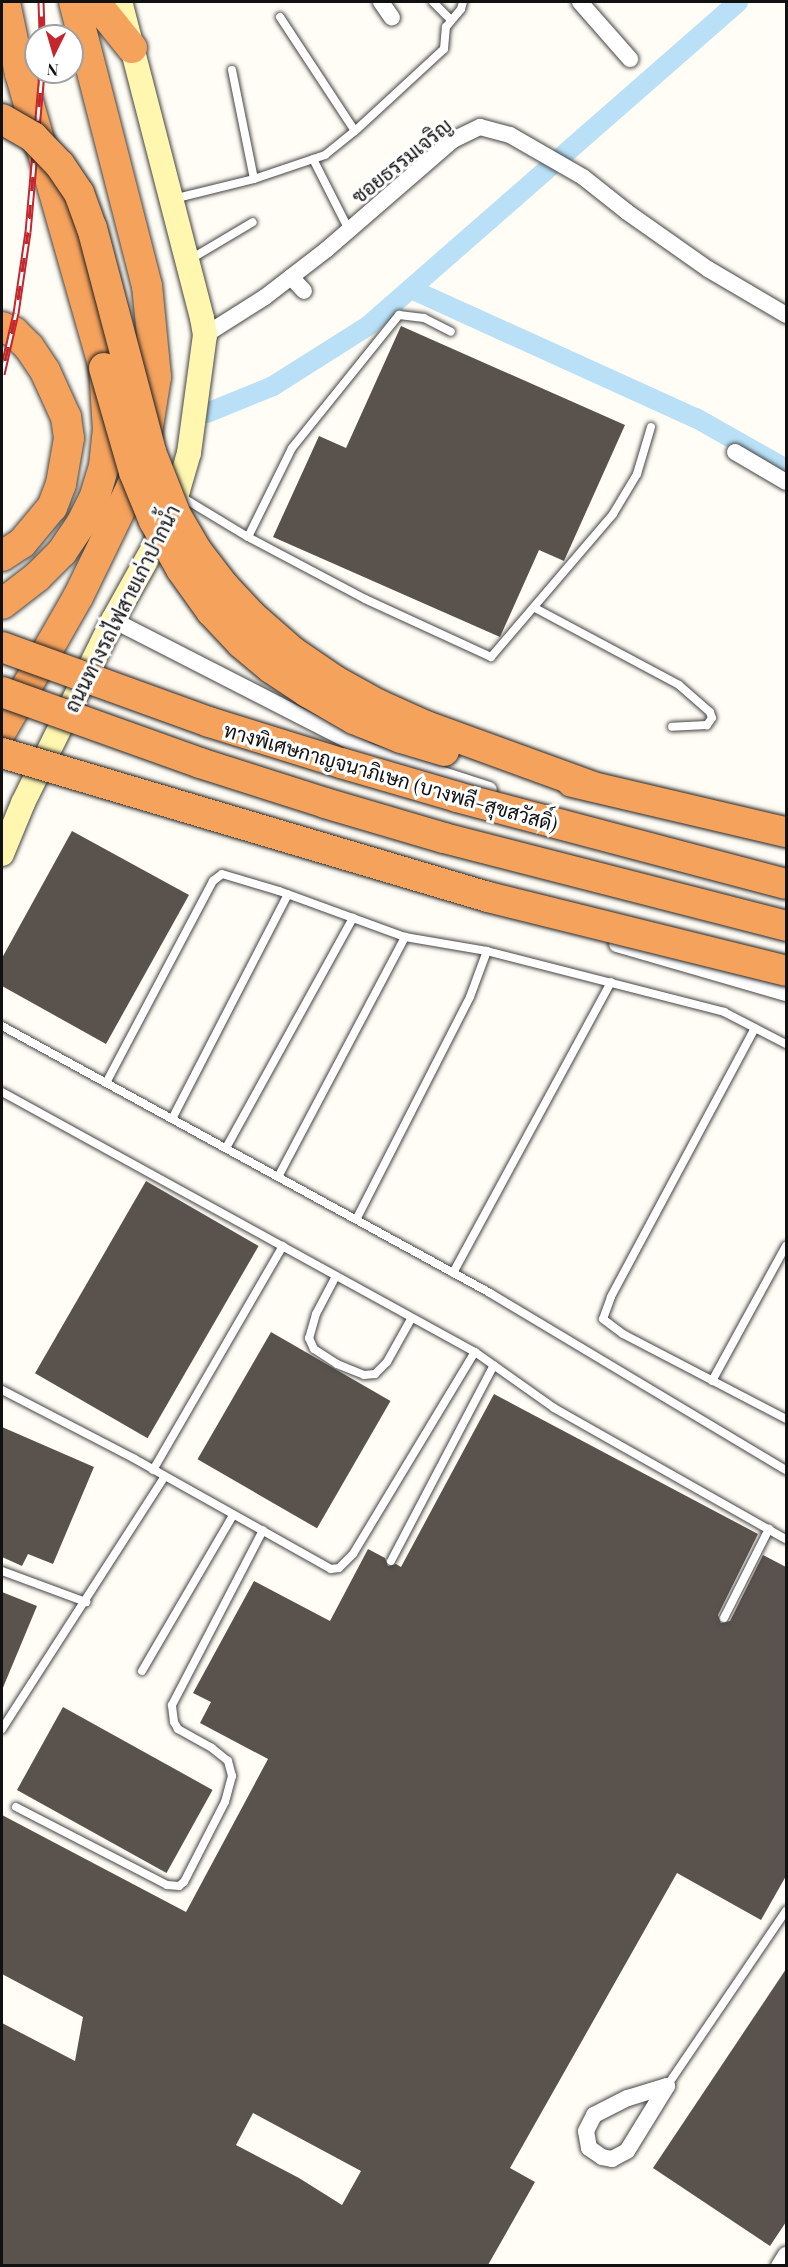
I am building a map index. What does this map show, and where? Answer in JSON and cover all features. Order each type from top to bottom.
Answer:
[{"type":"highway","points":[[4,2],[20,74],[134,472],[154,520],[181,569],[211,611],[242,643],[271,668],[354,719],[401,738],[499,766],[786,832]]},
{"type":"highway","points":[[2,730],[78,597],[131,488],[144,451],[156,377],[147,286],[74,2]]},
{"type":"highway","points":[[95,2],[132,48]]},
{"type":"highway","points":[[109,2],[132,48]]},
{"type":"highway","points":[[2,119],[33,137],[60,165],[79,193],[92,228],[151,452],[176,515],[197,551],[224,586],[252,616],[293,652],[368,699],[426,726],[591,786]]},
{"type":"highway","points":[[2,327],[14,332],[29,347],[45,371],[66,417],[69,438],[61,484],[52,507],[22,543],[2,555]]},
{"type":"highway","points":[[2,604],[37,577],[62,552],[94,499],[104,466],[108,430],[104,368]]},
{"type":"highway","name":"ทางพิเศษกาญจนาภิเษก (บางพลี-สุขสวัสดิ์)","points":[[2,647],[209,722],[341,763],[479,803],[786,884]]},
{"type":"highway","name":"ทางพิเศษกาญจนาภิเษก (บางพลี-สุขสวัสดิ์)","points":[[2,692],[166,751],[325,803],[444,838],[786,926]]},
{"type":"highway","points":[[2,753],[488,897],[786,971]]},
{"type":"main road","name":"ถนนทางรถไฟสายเก่าปากน้ำ","points":[[2,854],[38,773],[113,620],[155,544],[177,494],[189,453],[205,335],[188,261],[120,2]]},
{"type":"street","points":[[381,2],[392,18]]},
{"type":"street","points":[[580,2],[630,59]]},
{"type":"street","name":"ซอยธรรมเจริญ","points":[[205,335],[234,320],[291,277],[465,133],[480,128],[510,135],[583,177],[708,269],[786,315]]},
{"type":"street","points":[[291,277],[304,291]]},
{"type":"street","points":[[735,452],[786,482]]},
{"type":"street","points":[[113,620],[369,752],[450,779],[786,875]]},
{"type":"street","points":[[38,773],[88,790],[786,993]]},
{"type":"street","points":[[667,2086],[627,2151],[612,2159],[602,2157],[589,2148],[586,2131],[594,2115],[628,2098],[667,2086]]},
{"type":"street","points":[[779,2265],[786,2255]]},
{"type":"lane","points":[[433,2],[451,20]]},
{"type":"lane","points":[[172,199],[254,179],[326,155],[444,49],[443,37],[463,2]]},
{"type":"lane","points":[[280,17],[355,131]]},
{"type":"lane","points":[[232,70],[254,179]]},
{"type":"lane","points":[[313,159],[349,230]]},
{"type":"lane","points":[[188,261],[253,222]]},
{"type":"lane","points":[[248,537],[292,448],[399,315],[424,318],[451,332]]},
{"type":"lane","points":[[177,494],[248,537],[365,599],[491,657],[614,514],[637,474],[651,427]]},
{"type":"lane","points":[[535,608],[679,685],[710,712],[712,718],[706,724],[672,727]]},
{"type":"lane","points":[[106,1083],[213,881],[222,874],[288,894],[405,937],[487,951],[724,1012],[786,1044]]},
{"type":"lane","points":[[172,1119],[288,894]]},
{"type":"lane","points":[[226,1148],[353,918]]},
{"type":"lane","points":[[278,1177],[405,937]]},
{"type":"lane","points":[[356,1220],[470,997],[487,951]]},
{"type":"lane","points":[[453,1273],[611,982]]},
{"type":"lane","points":[[2,1026],[453,1273],[786,1470]]},
{"type":"lane","points":[[755,1028],[611,1297],[603,1318],[622,1334],[786,1419]]},
{"type":"lane","points":[[2,1092],[411,1319],[475,1352],[554,1408],[786,1539]]},
{"type":"lane","points":[[153,1470],[283,1246]]},
{"type":"lane","points":[[712,1381],[786,1246]]},
{"type":"lane","points":[[336,1276],[316,1314],[309,1338],[314,1349],[337,1364],[364,1375],[375,1374],[387,1362],[411,1319]]},
{"type":"lane","points":[[2,1390],[153,1470],[331,1569],[339,1568],[353,1554],[475,1352]]},
{"type":"lane","points":[[391,1561],[494,1365]]},
{"type":"lane","points":[[2,1729],[164,1478]]},
{"type":"lane","points":[[142,1671],[233,1515]]},
{"type":"lane","points":[[16,1807],[167,1885],[174,1887],[184,1882],[225,1802],[232,1776],[228,1761],[212,1748],[178,1729],[174,1722],[172,1705],[263,1530]]},
{"type":"lane","points":[[724,1618],[769,1530]]},
{"type":"lane","points":[[2,1571],[86,1602]]},
{"type":"lane","points":[[667,2086],[786,1911]]},
{"type":"building","points":[[401,326],[625,425],[564,561],[539,550],[500,637],[273,537],[319,436],[346,448]]},
{"type":"building","points":[[72,831],[189,895],[106,1044],[2,986],[2,958]]},
{"type":"building","points":[[146,1181],[259,1246],[148,1438],[35,1373]]},
{"type":"building","points":[[271,1332],[391,1401],[317,1528],[198,1459]]},
{"type":"building","points":[[494,1394],[758,1534],[718,1615],[721,1623],[730,1621],[763,1555],[786,1567],[786,1876],[761,1920],[677,1873],[510,2168],[535,2182],[488,2265],[2,2265],[2,2023],[75,2061],[83,2017],[2,1974],[2,1815],[186,1912],[268,1759],[200,1723],[211,1702],[193,1693],[254,1581],[330,1621],[368,1549],[385,1558],[388,1566],[396,1564],[401,1567]],"holes":[[[253,2113],[361,2171],[342,2205],[299,2178],[236,2145]]]},
{"type":"building","points":[[2,1427],[94,1467],[53,1564],[28,1554],[22,1566],[2,1557]]},
{"type":"building","points":[[2,1592],[37,1606],[2,1690]]},
{"type":"building","points":[[63,1707],[213,1790],[167,1873],[17,1790]]},
{"type":"building","points":[[786,1969],[786,2222],[770,2246],[653,2168]]},
{"type":"waterway","points":[[207,413],[273,386],[368,326],[738,2]]},
{"type":"waterway","points":[[411,289],[696,418],[786,469]]},
{"type":"railway","points":[[41,2],[42,24]]},
{"type":"railway","points":[[2,374],[16,313],[28,232],[41,84]]}]
